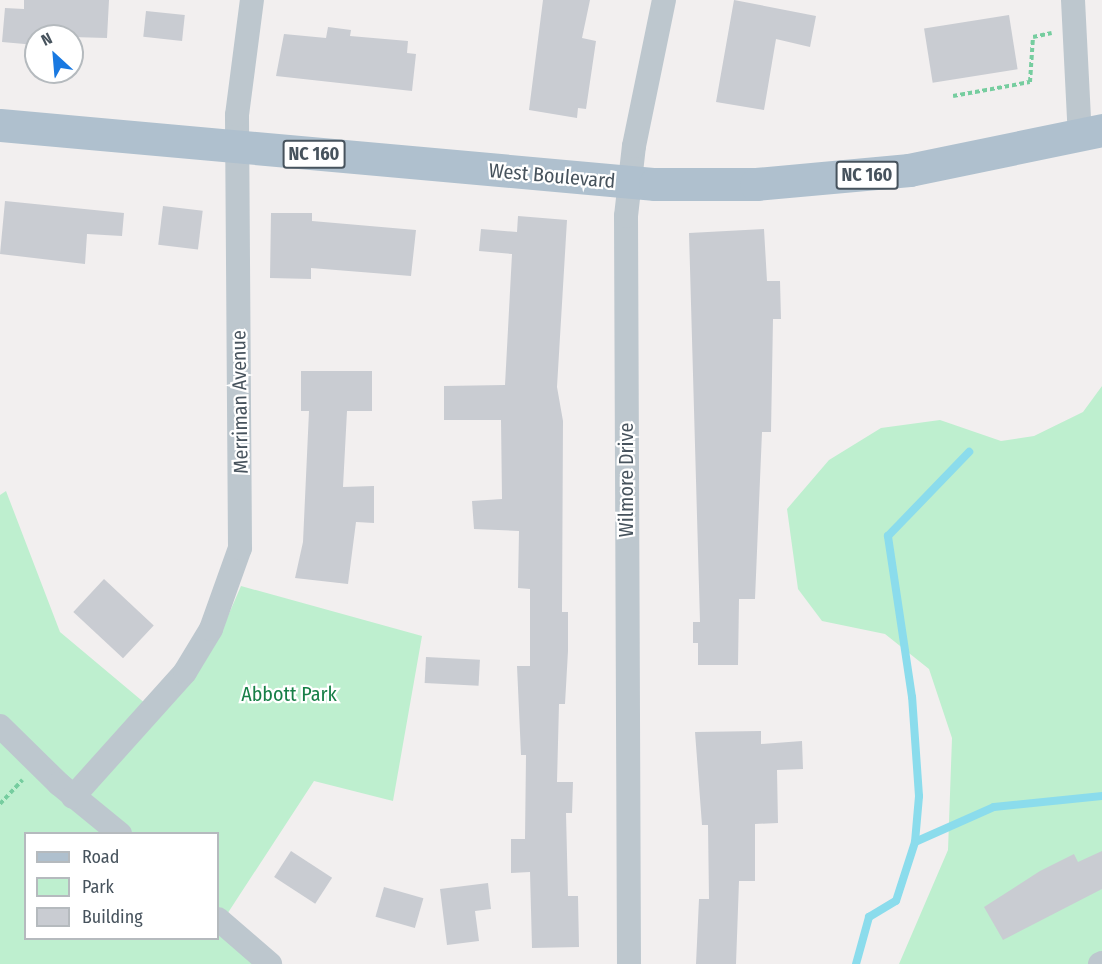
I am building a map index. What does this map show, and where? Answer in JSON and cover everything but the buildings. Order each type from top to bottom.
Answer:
[{"type":"main road","name":"West Boulevard","points":[[0,125],[627,183],[806,181],[909,170],[1091,134]]},
{"type":"street","name":"Merriman Avenue","points":[[73,797],[106,763],[185,672],[211,629],[240,548],[238,98],[252,0]]},
{"type":"street","name":"Wilmore Drive","points":[[629,964],[627,183],[664,0]]},
{"type":"street","points":[[1073,0],[1091,134]]},
{"type":"street","points":[[0,726],[73,797],[115,829]]},
{"type":"street","name":"Merriman Avenue","points":[[106,763],[93,794],[115,829]]},
{"type":"street","points":[[219,920],[270,964]]},
{"type":"path","points":[[952,96],[1030,82],[1033,37],[1055,32]]},
{"type":"path","points":[[0,804],[26,776]]},
{"type":"green space","points":[[1102,386],[1102,964],[899,964],[948,850],[952,738],[929,669],[885,634],[822,621],[798,589],[787,509],[829,460],[881,428],[940,420],[1001,441],[1034,436],[1083,412]]},
{"type":"green space","name":"Abbott Park","points":[[6,491],[60,632],[159,715],[221,632],[241,586],[422,636],[393,801],[314,781],[219,926],[219,832],[24,832],[24,940],[219,940],[219,932],[255,964],[0,964],[0,495]]},
{"type":"waterway","points":[[856,964],[869,917],[896,901],[915,842],[919,796],[912,697],[888,536],[969,452]]},
{"type":"waterway","points":[[915,842],[994,807],[1102,796]]}]
